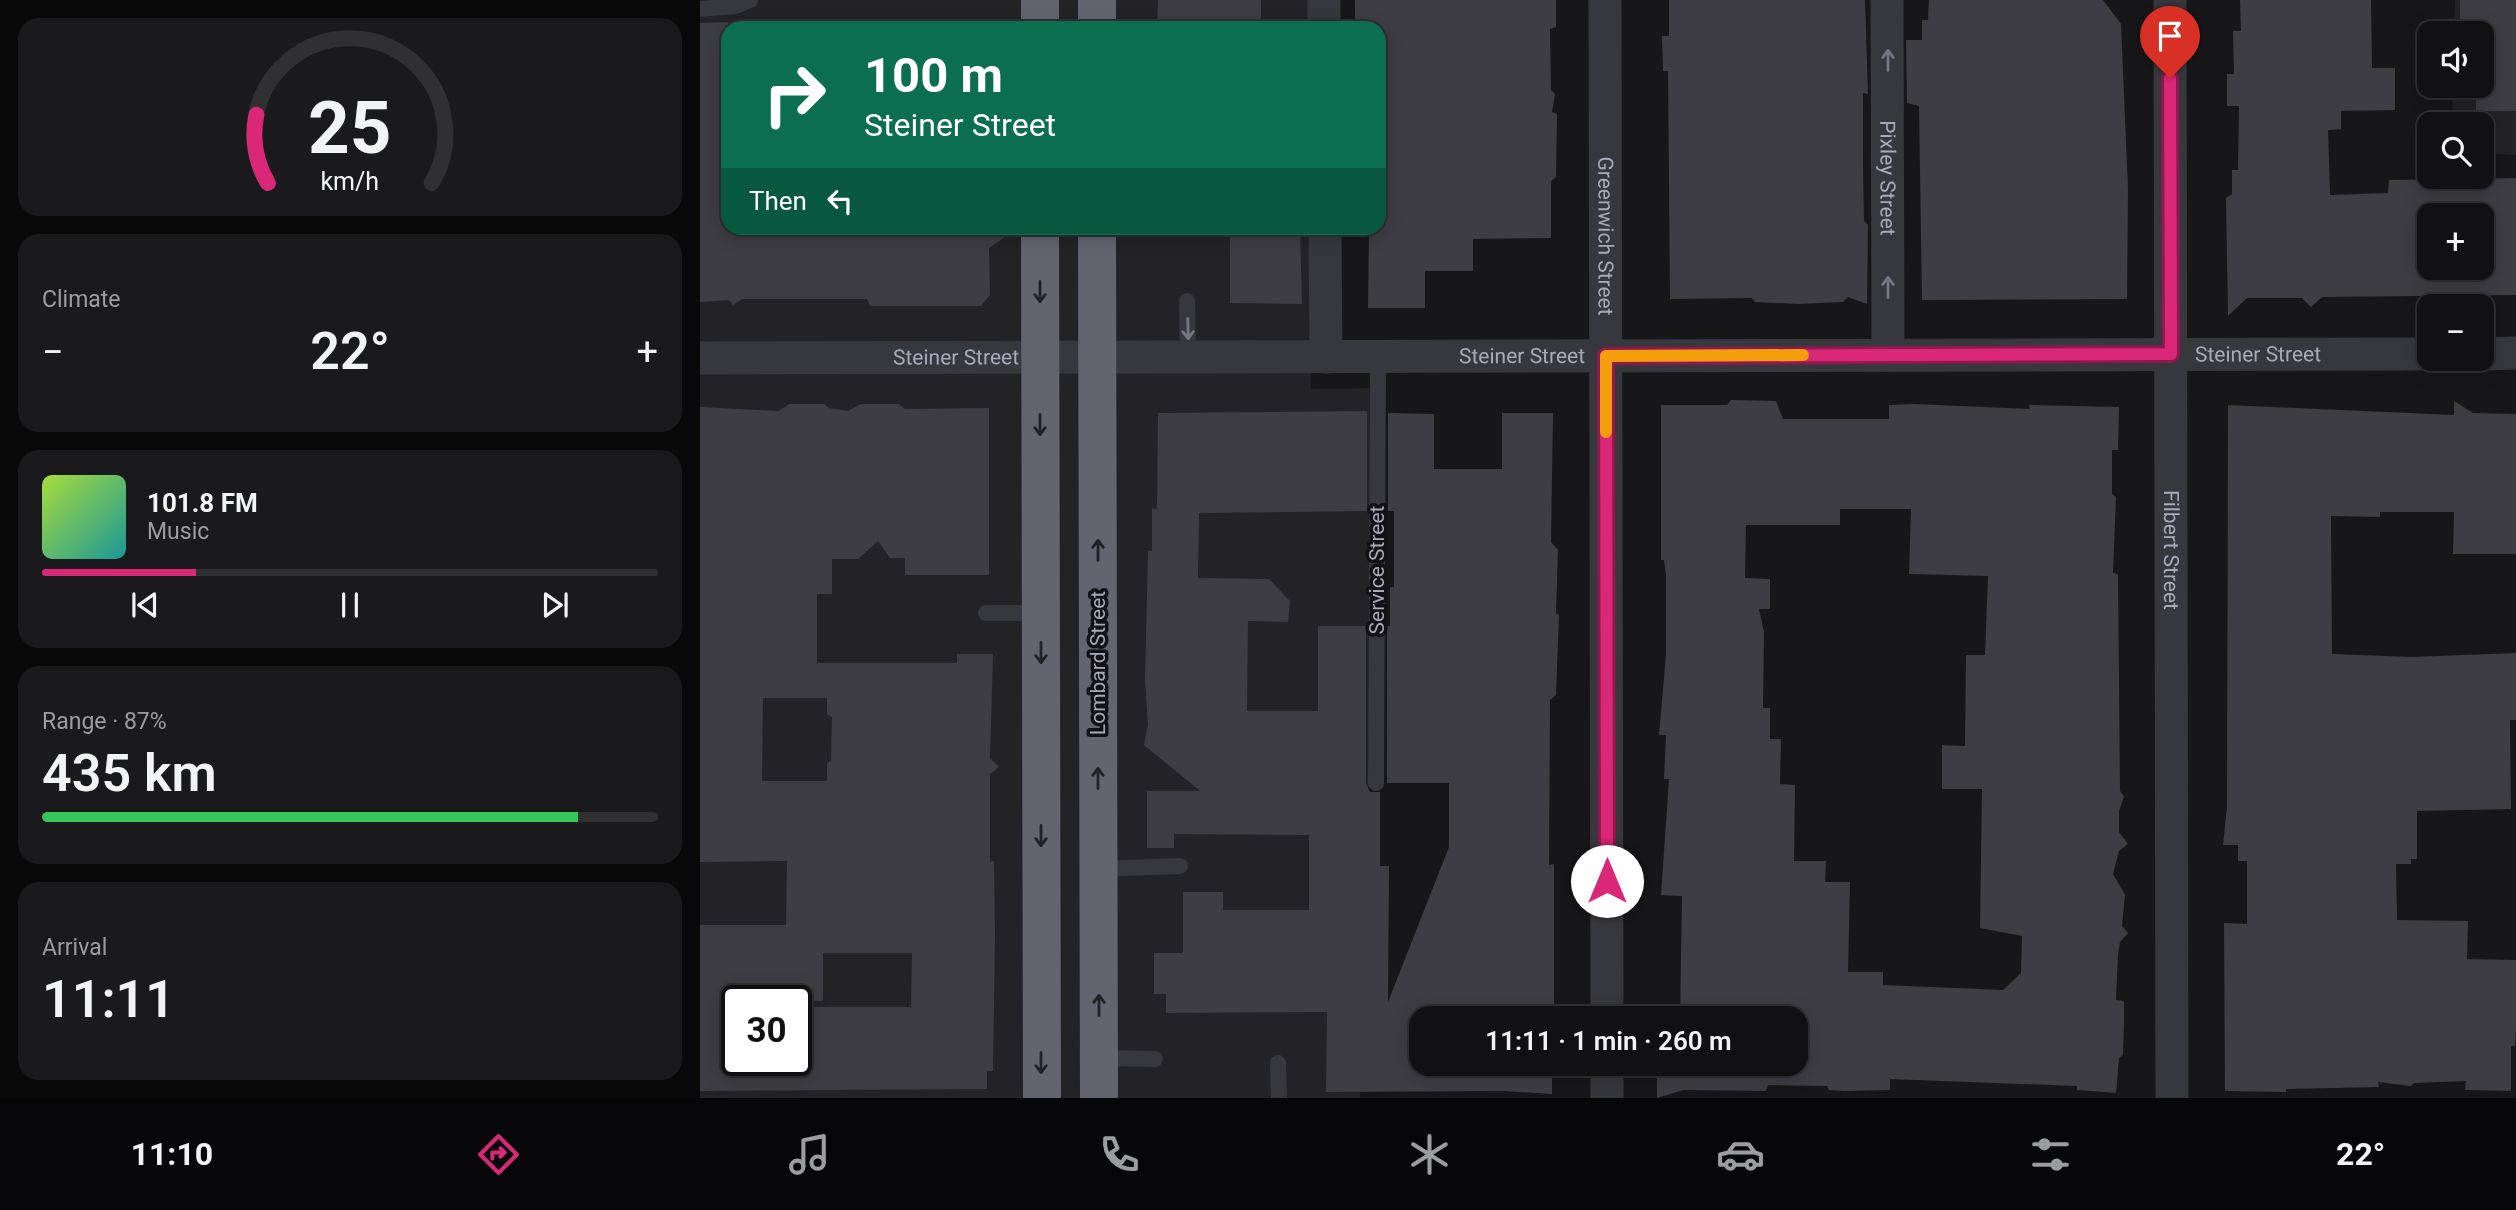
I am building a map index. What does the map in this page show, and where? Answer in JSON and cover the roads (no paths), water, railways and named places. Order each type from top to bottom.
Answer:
[{"type":"highway","points":[[1040,0],[1040,21]]},
{"type":"highway","points":[[1097,0],[1097,21]]},
{"type":"highway","points":[[1040,235],[1042,1098]]},
{"type":"highway","name":"Lombard Street","points":[[1097,235],[1099,1098]]},
{"type":"street","points":[[1324,0],[1324,21]]},
{"type":"street","name":"Greenwich Street","points":[[1605,0],[1607,1006]]},
{"type":"street","name":"Pixley Street","points":[[1887,0],[1888,355]]},
{"type":"street","name":"Filbert Street","points":[[2170,0],[2172,1098]]},
{"type":"street","points":[[1325,235],[1326,357]]},
{"type":"street","points":[[2494,354],[2516,353]]},
{"type":"street","name":"Steiner Street","points":[[700,358],[2417,354]]},
{"type":"street","points":[[1607,1076],[1607,1098]]},
{"type":"lane","points":[[700,9],[721,9],[750,0]]},
{"type":"lane","points":[[1187,301],[1188,357]]},
{"type":"lane","name":"Service Street","points":[[1376,783],[1378,357]]},
{"type":"lane","points":[[986,613],[1041,613]]},
{"type":"lane","points":[[1098,869],[1180,866]]},
{"type":"lane","points":[[1099,1058],[1155,1059]]},
{"type":"lane","points":[[1278,1063],[1279,1098]]}]
